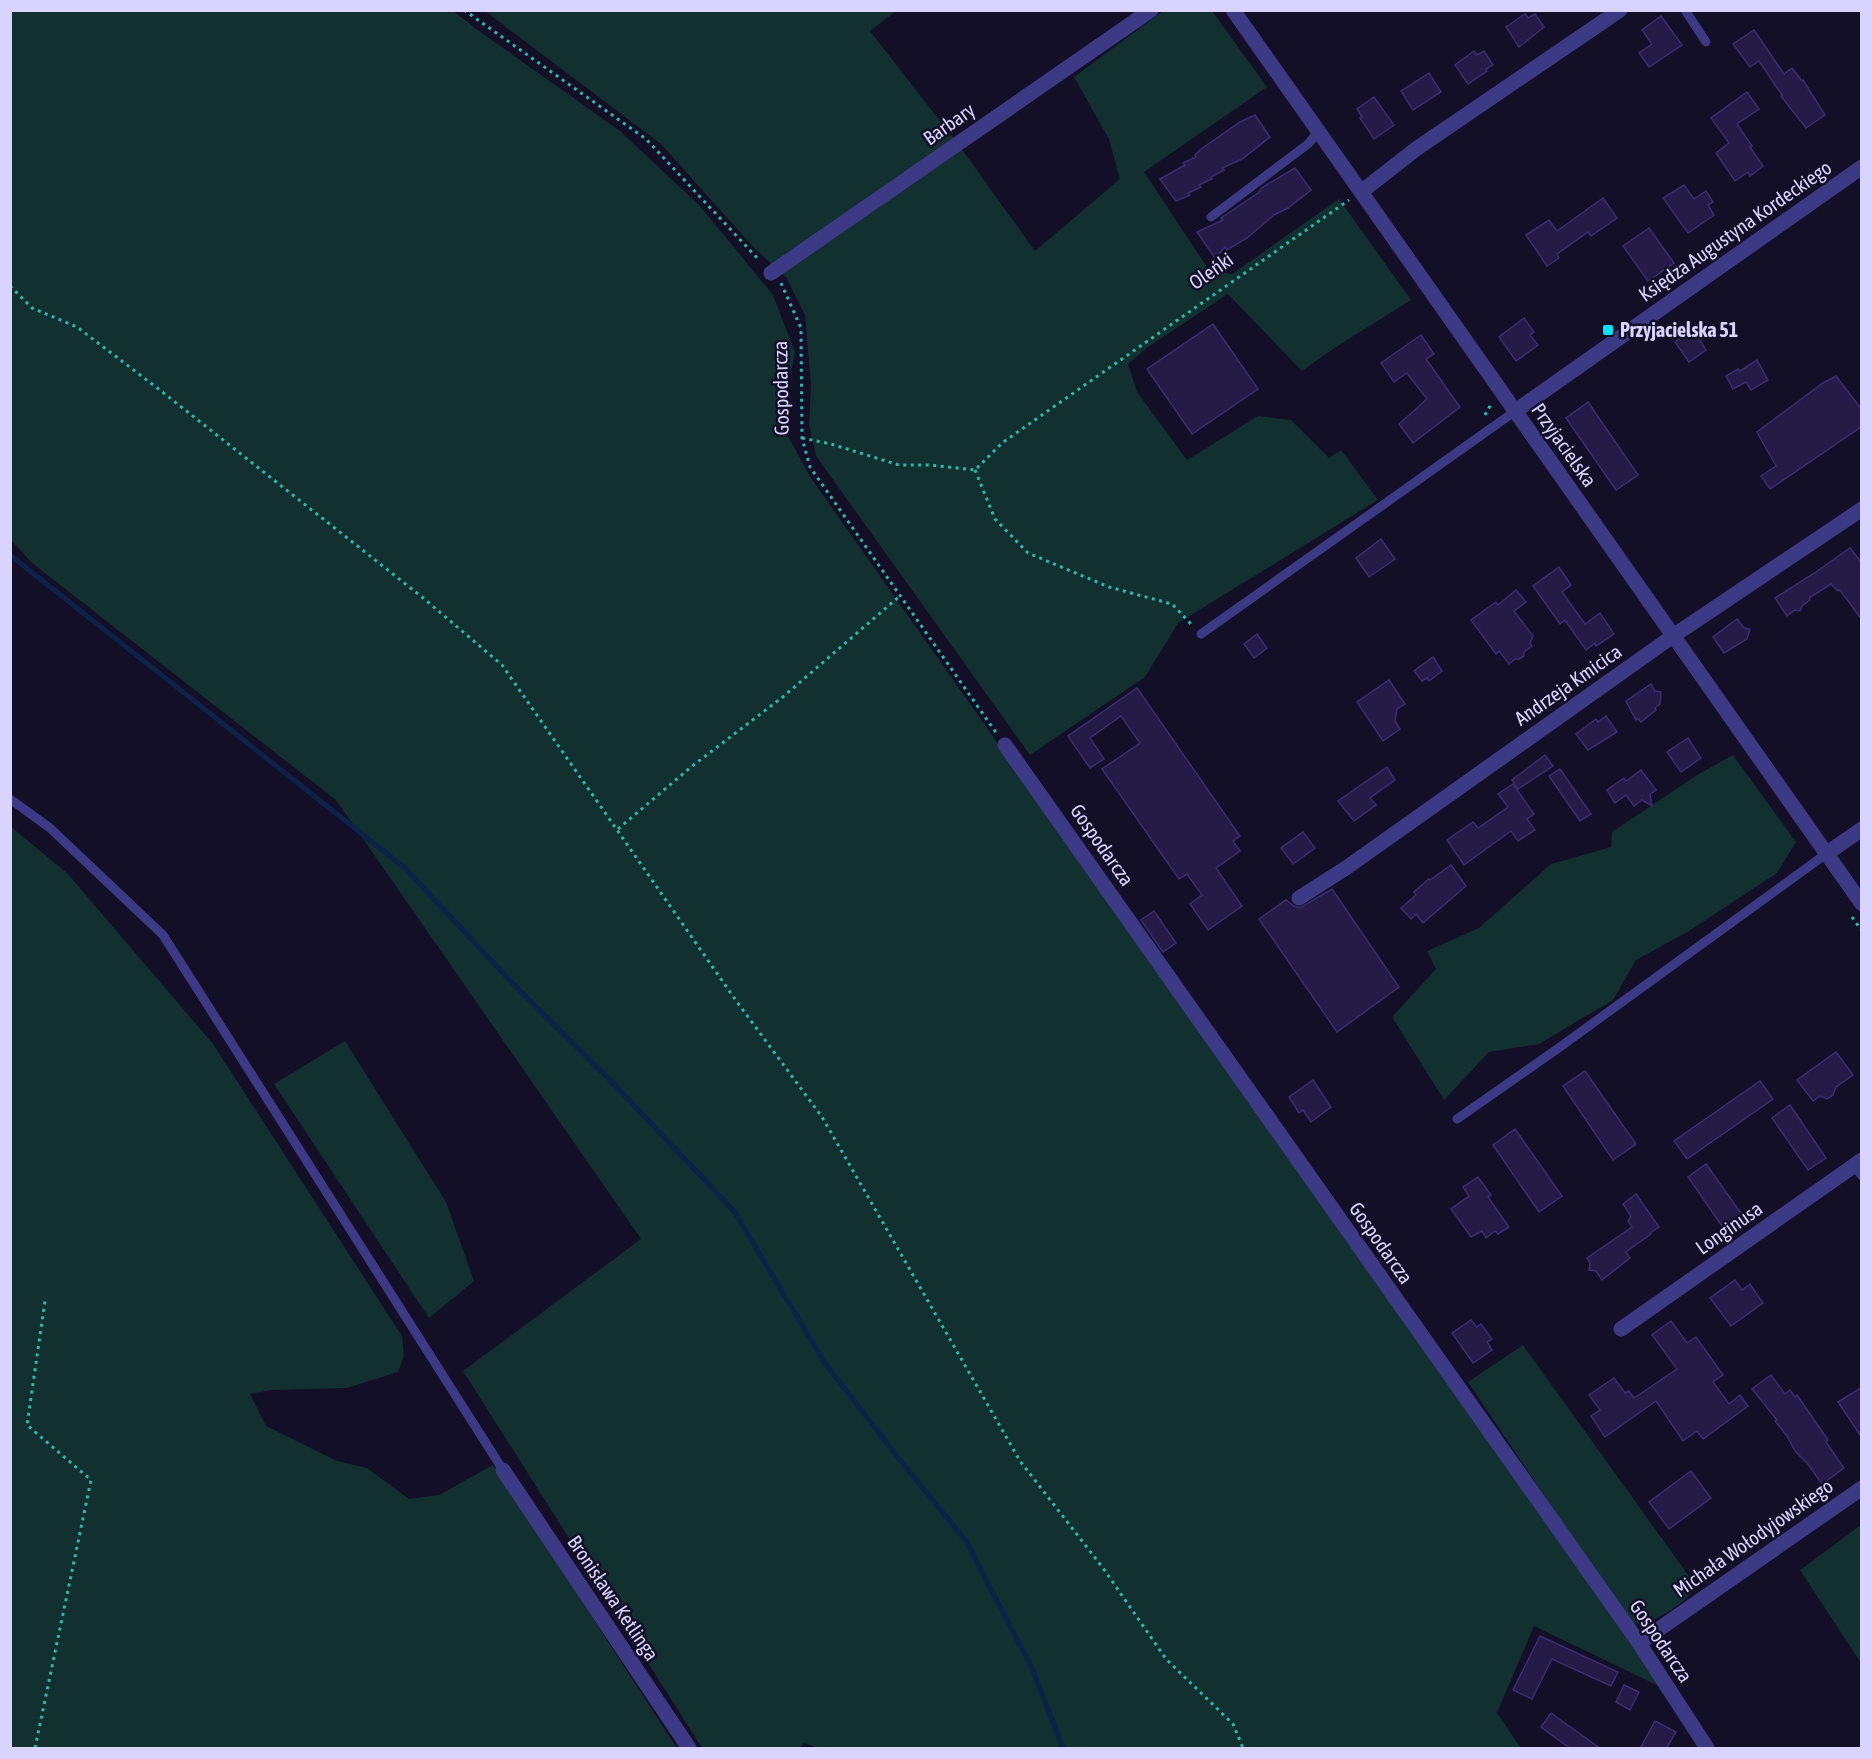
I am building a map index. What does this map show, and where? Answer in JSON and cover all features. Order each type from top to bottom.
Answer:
[{"type":"street","name":"Barbary","points":[[771,273],[1151,10]]},
{"type":"street","name":"Przyjacielska","points":[[1233,10],[1862,903]]},
{"type":"street","points":[[1360,192],[1416,149],[1620,10]]},
{"type":"street","name":"Księdza Augustyna Kordeckiego","points":[[1514,412],[1862,167]]},
{"type":"street","name":"Andrzeja Kmicica","points":[[1299,898],[1346,868],[1673,636],[1862,508]]},
{"type":"street","name":"Gospodarcza","points":[[1005,745],[1639,1643],[1707,1749]]},
{"type":"street","points":[[1826,854],[1862,830]]},
{"type":"street","name":"Longinusa","points":[[1621,1329],[1859,1167]]},
{"type":"street","name":"Bronisława Ketlinga","points":[[503,1470],[689,1749]]},
{"type":"street","name":"Michała Wołodyjowskiego","points":[[1639,1643],[1862,1488]]},
{"type":"lane","points":[[1685,10],[1706,42]]},
{"type":"lane","points":[[1211,217],[1308,144],[1318,132]]},
{"type":"lane","points":[[1201,634],[1514,412]]},
{"type":"lane","points":[[10,799],[50,828],[163,935],[503,1470]]},
{"type":"lane","points":[[1457,1119],[1826,854]]},
{"type":"path","name":"Gospodarcza","points":[[464,10],[646,139],[783,286],[801,328],[801,438],[810,466],[1005,745]]},
{"type":"path","name":"Oleńki","points":[[975,470],[1002,443],[1360,192]]},
{"type":"path","points":[[10,286],[32,308],[77,327],[156,387],[422,597],[502,665],[737,1002],[822,1117],[1020,1461],[1103,1568],[1166,1659],[1233,1724],[1243,1749]]},
{"type":"path","points":[[801,438],[831,444],[899,465],[930,465],[975,470],[994,519],[1028,553],[1109,587],[1172,604],[1201,634]]},
{"type":"path","points":[[618,830],[691,767],[784,696],[901,595]]},
{"type":"path","points":[[35,1749],[91,1480],[27,1425],[45,1301]]},
{"type":"green space","points":[[11,11],[453,11],[620,131],[700,206],[773,295],[795,352],[781,424],[811,478],[1663,1688],[1534,1626],[1497,1713],[1521,1748],[819,1748],[804,1743],[800,1748],[702,1748],[463,1371],[641,1239],[336,800],[32,563],[11,540]]},
{"type":"green space","points":[[485,11],[896,11],[870,31],[958,144],[1035,251],[1120,179],[1109,139],[1074,77],[1163,11],[1212,11],[1267,87],[1144,172],[1209,270],[1232,274],[1339,199],[1411,300],[1302,371],[1228,294],[1148,347],[1128,364],[1137,392],[1187,460],[1258,416],[1291,420],[1329,458],[1341,450],[1378,500],[1178,623],[1145,677],[1030,755],[816,456],[809,425],[811,386],[805,315],[786,277],[755,249],[661,144]]},
{"type":"green space","points":[[1733,755],[1796,842],[1777,873],[1689,931],[1636,960],[1613,1000],[1539,1044],[1489,1052],[1444,1100],[1392,1017],[1436,969],[1427,951],[1479,928],[1551,864],[1611,847],[1612,832],[1697,775]]},
{"type":"green space","points":[[10,826],[67,873],[213,1044],[402,1336],[404,1356],[398,1372],[347,1388],[272,1390],[250,1394],[266,1426],[337,1461],[367,1468],[409,1499],[439,1495],[493,1465],[677,1748],[11,1748]]},
{"type":"green space","points":[[345,1041],[446,1202],[474,1281],[429,1318],[274,1084]]},
{"type":"green space","points":[[1523,1345],[1696,1586],[1680,1604],[1648,1622],[1641,1625],[1632,1622],[1623,1613],[1468,1382]]},
{"type":"green space","points":[[1861,1525],[1861,1663],[1800,1570]]},
{"type":"building","points":[[1525,14],[1528,18],[1535,14],[1544,27],[1519,47],[1506,27]]},
{"type":"building","points":[[1661,16],[1682,45],[1649,67],[1639,53],[1652,44],[1642,30]]},
{"type":"building","points":[[1754,30],[1784,74],[1792,68],[1803,80],[1825,115],[1806,128],[1781,96],[1759,61],[1750,67],[1733,44]]},
{"type":"building","points":[[1474,51],[1477,55],[1484,51],[1493,65],[1468,84],[1455,65]]},
{"type":"building","points":[[1429,73],[1441,92],[1413,110],[1401,91]]},
{"type":"building","points":[[1747,92],[1759,109],[1737,124],[1763,166],[1750,176],[1748,172],[1735,181],[1716,153],[1729,143],[1711,118]]},
{"type":"building","points":[[1374,97],[1394,125],[1374,139],[1360,118],[1362,117],[1357,109]]},
{"type":"building","points":[[1255,115],[1270,137],[1242,159],[1222,168],[1224,170],[1211,177],[1212,179],[1188,193],[1190,195],[1176,201],[1160,179],[1185,165],[1183,163],[1196,157],[1195,155],[1201,149],[1240,122]]},
{"type":"building","points":[[1295,168],[1311,190],[1288,208],[1274,215],[1247,238],[1227,250],[1225,247],[1215,258],[1197,232],[1223,220],[1221,218],[1258,193],[1263,187]]},
{"type":"building","points":[[1684,185],[1694,199],[1706,191],[1713,202],[1708,205],[1714,215],[1688,233],[1663,198]]},
{"type":"building","points":[[1603,198],[1617,218],[1591,236],[1588,232],[1557,254],[1559,258],[1547,266],[1526,235],[1549,220],[1557,231]]},
{"type":"building","points":[[1649,228],[1674,263],[1648,281],[1623,246]]},
{"type":"building","points":[[1524,318],[1534,332],[1530,335],[1538,345],[1516,361],[1499,337]]},
{"type":"building","points":[[1213,324],[1258,389],[1192,434],[1147,369]]},
{"type":"building","points":[[1693,329],[1706,350],[1689,362],[1675,342]]},
{"type":"building","points":[[1421,335],[1434,354],[1426,359],[1460,407],[1413,443],[1399,424],[1427,399],[1407,373],[1394,382],[1381,363]]},
{"type":"building","points":[[1757,360],[1768,380],[1751,390],[1746,382],[1733,389],[1726,376],[1738,369],[1740,371]]},
{"type":"building","points":[[1836,376],[1862,410],[1861,427],[1770,489],[1761,476],[1776,466],[1757,432],[1823,383]]},
{"type":"building","points":[[1588,402],[1638,475],[1616,490],[1566,418]]},
{"type":"building","points":[[1381,539],[1395,559],[1369,577],[1356,558]]},
{"type":"building","points":[[1850,548],[1862,563],[1862,620],[1840,590],[1838,591],[1831,584],[1809,598],[1810,600],[1802,606],[1800,611],[1795,610],[1787,616],[1775,598]]},
{"type":"building","points":[[1559,567],[1571,585],[1562,592],[1585,624],[1600,613],[1614,634],[1586,650],[1565,620],[1560,624],[1533,586]]},
{"type":"building","points":[[1516,590],[1526,602],[1514,611],[1533,636],[1530,643],[1532,646],[1524,652],[1524,656],[1509,664],[1499,651],[1496,654],[1471,620],[1496,602],[1498,605]]},
{"type":"building","points":[[1737,619],[1744,628],[1750,629],[1747,639],[1724,653],[1713,637]]},
{"type":"building","points":[[1257,634],[1267,648],[1254,658],[1244,644]]},
{"type":"building","points":[[1433,657],[1442,671],[1429,681],[1427,678],[1422,681],[1414,671]]},
{"type":"building","points":[[1389,680],[1405,704],[1397,709],[1395,721],[1400,729],[1383,741],[1357,702]]},
{"type":"building","points":[[1651,684],[1655,691],[1661,692],[1660,704],[1641,722],[1637,718],[1636,720],[1626,701]]},
{"type":"building","points":[[1137,688],[1240,836],[1233,841],[1240,851],[1216,868],[1242,906],[1208,930],[1190,904],[1202,895],[1187,874],[1179,879],[1102,769],[1140,743],[1121,716],[1090,738],[1104,759],[1090,768],[1068,736]]},
{"type":"building","points":[[1606,716],[1617,732],[1588,750],[1576,734],[1596,719],[1598,722]]},
{"type":"building","points":[[1688,738],[1701,758],[1681,772],[1667,752]]},
{"type":"building","points":[[1545,755],[1553,766],[1518,789],[1512,780]]},
{"type":"building","points":[[1387,767],[1395,780],[1370,798],[1376,805],[1354,821],[1338,801]]},
{"type":"building","points":[[1560,769],[1591,814],[1580,821],[1549,776]]},
{"type":"building","points":[[1641,770],[1656,790],[1650,794],[1652,806],[1642,800],[1634,806],[1626,795],[1615,803],[1607,790],[1624,778],[1626,781]]},
{"type":"building","points":[[1513,784],[1534,814],[1527,819],[1535,830],[1518,841],[1511,831],[1464,865],[1447,840],[1473,822],[1478,828],[1508,807],[1498,794]]},
{"type":"building","points":[[1303,832],[1315,848],[1293,864],[1281,848]]},
{"type":"building","points":[[1451,865],[1466,886],[1423,923],[1416,914],[1411,919],[1401,908],[1429,879]]},
{"type":"building","points":[[1332,889],[1399,987],[1337,1032],[1259,919],[1286,900],[1300,908]]},
{"type":"building","points":[[1154,911],[1176,943],[1163,952],[1141,920]]},
{"type":"building","points":[[1836,1052],[1853,1075],[1836,1087],[1833,1095],[1827,1099],[1820,1096],[1813,1101],[1797,1080]]},
{"type":"building","points":[[1585,1071],[1636,1144],[1613,1160],[1563,1086]]},
{"type":"building","points":[[1313,1080],[1331,1107],[1311,1122],[1303,1110],[1299,1113],[1289,1097]]},
{"type":"building","points":[[1760,1081],[1773,1099],[1687,1159],[1674,1141]]},
{"type":"building","points":[[1790,1105],[1826,1158],[1808,1170],[1772,1118]]},
{"type":"building","points":[[1515,1129],[1562,1196],[1539,1212],[1493,1145]]},
{"type":"building","points":[[1706,1164],[1743,1216],[1724,1229],[1688,1177]]},
{"type":"building","points":[[1478,1177],[1491,1195],[1488,1197],[1509,1227],[1498,1234],[1495,1231],[1486,1238],[1482,1231],[1471,1237],[1451,1209],[1469,1196],[1463,1187]]},
{"type":"building","points":[[1636,1194],[1659,1227],[1626,1252],[1630,1258],[1602,1280],[1596,1271],[1589,1270],[1590,1263],[1587,1258],[1632,1227],[1628,1221],[1631,1216],[1623,1204]]},
{"type":"building","points":[[1735,1280],[1742,1290],[1750,1284],[1763,1303],[1731,1326],[1710,1298]]},
{"type":"building","points":[[1471,1320],[1477,1327],[1481,1324],[1492,1339],[1487,1342],[1492,1350],[1473,1363],[1452,1333]]},
{"type":"building","points":[[1671,1321],[1687,1343],[1696,1337],[1723,1375],[1713,1382],[1729,1404],[1740,1395],[1748,1406],[1703,1439],[1697,1431],[1683,1441],[1656,1401],[1605,1437],[1591,1416],[1600,1410],[1589,1395],[1614,1378],[1625,1393],[1629,1391],[1634,1398],[1677,1369],[1652,1335]]},
{"type":"building","points":[[1771,1375],[1785,1394],[1790,1390],[1795,1397],[1797,1395],[1844,1468],[1822,1484],[1808,1464],[1795,1451],[1775,1421],[1777,1420],[1752,1389]]},
{"type":"building","points":[[1862,1387],[1862,1438],[1838,1402]]},
{"type":"building","points":[[1691,1471],[1711,1498],[1669,1529],[1649,1502]]},
{"type":"building","points":[[1540,1636],[1618,1672],[1611,1686],[1552,1659],[1532,1699],[1513,1690]]},
{"type":"building","points":[[1624,1685],[1639,1692],[1630,1710],[1616,1702]]},
{"type":"building","points":[[1551,1713],[1601,1749],[1571,1749],[1541,1727]]},
{"type":"building","points":[[1655,1721],[1676,1732],[1666,1749],[1640,1749]]},
{"type":"waterway","points":[[10,555],[405,868],[515,986],[608,1078],[734,1211],[824,1362],[966,1541],[1032,1668],[1063,1748]]},
{"type":"place","name":"Przyjacielska 51","points":[[1608,330]]}]
